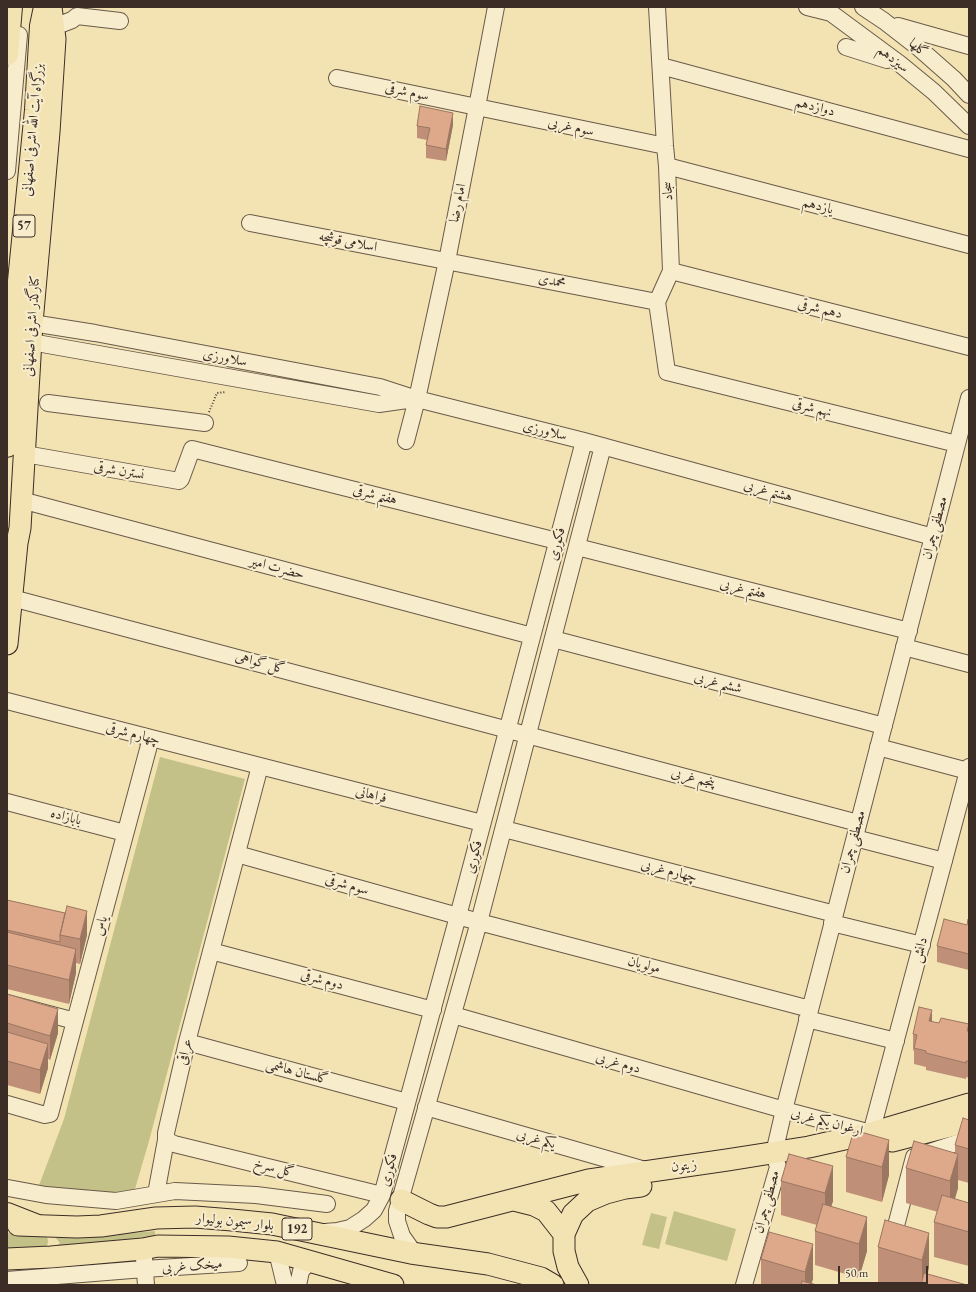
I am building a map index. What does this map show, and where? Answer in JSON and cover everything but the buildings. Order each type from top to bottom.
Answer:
[{"type":"highway","name":"بزرگراه آیت الله اشرفی اصفهانی","points":[[16,450],[18,291],[45,7]]},
{"type":"highway","points":[[7,54],[12,12]]},
{"type":"highway","points":[[7,1214],[35,1225]]},
{"type":"main road","name":"کنارگذر اشرفی اصفهانی","points":[[7,644],[17,543],[20,528],[21,500],[16,450],[31,332],[49,132],[55,39],[52,17]]},
{"type":"main road","name":"زیتون","points":[[578,1285],[568,1267],[564,1251],[564,1234],[573,1214],[587,1201],[606,1193],[624,1188],[776,1160],[809,1147],[871,1133],[969,1104]]},
{"type":"main road","name":"زیتون","points":[[392,1197],[437,1217],[446,1217],[589,1180],[646,1171],[776,1160],[824,1158],[969,1121]]},
{"type":"main road","points":[[514,1200],[534,1205],[546,1211],[564,1234]]},
{"type":"main road","name":"بلوار سیمون بولیوار","points":[[7,1224],[77,1227],[101,1226],[156,1218],[194,1217],[272,1224],[381,1248],[488,1264],[520,1278],[541,1278],[553,1285]]},
{"type":"main road","name":"بلوار سیمون بولیوار","points":[[7,1259],[51,1257],[144,1259],[158,1246],[228,1247],[277,1252],[393,1285]]},
{"type":"street","points":[[7,328],[27,112],[34,7]]},
{"type":"street","name":"امام رضا","points":[[406,441],[417,399],[447,260],[478,107],[496,7]]},
{"type":"street","name":"سجاد","points":[[657,7],[667,166],[671,271],[657,302]]},
{"type":"street","name":"سیزدهم","points":[[808,7],[831,13],[900,64],[934,92],[969,126]]},
{"type":"street","name":"گلها","points":[[863,7],[920,49],[954,79],[969,95]]},
{"type":"street","points":[[7,171],[13,113],[12,12]]},
{"type":"street","points":[[52,17],[72,20],[77,16],[120,21]]},
{"type":"street","points":[[898,26],[969,46]]},
{"type":"street","points":[[846,47],[900,64]]},
{"type":"street","name":"دوازدهم","points":[[661,66],[969,149]]},
{"type":"street","name":"سوم شرقی","points":[[337,78],[478,107]]},
{"type":"street","name":"سوم غربی","points":[[478,107],[665,146]]},
{"type":"street","name":"یازدهم","points":[[667,166],[969,245]]},
{"type":"street","name":"اسلامی قوشچه","points":[[250,223],[447,260]]},
{"type":"street","name":"محمدی","points":[[447,260],[657,302]]},
{"type":"street","name":"دهم شرقی","points":[[671,271],[969,347]]},
{"type":"street","name":"نهم شرقی","points":[[657,302],[667,372],[957,444]]},
{"type":"street","name":"سلاورزی","points":[[31,332],[95,333],[380,387],[417,399],[603,446]]},
{"type":"street","name":"سلاورزی","points":[[31,332],[91,353],[379,404],[417,399]]},
{"type":"street","points":[[91,353],[95,333]]},
{"type":"street","name":"مصطفی چمران","points":[[744,1285],[776,1160],[784,1110],[969,398]]},
{"type":"street","points":[[48,403],[205,423]]},
{"type":"street","name":"فکوری","points":[[414,1253],[402,1236],[397,1221],[397,1211],[392,1197],[407,1102],[433,1010],[584,441]]},
{"type":"street","name":"فکوری","points":[[317,1233],[350,1228],[392,1197],[426,1107],[479,922],[603,446]]},
{"type":"street","name":"هشتم غربی","points":[[603,446],[933,537]]},
{"type":"street","name":"نسترن شرقی","points":[[16,450],[179,481],[192,449]]},
{"type":"street","name":"هفتم شرقی","points":[[192,449],[557,541]]},
{"type":"street","name":"حضرت امیر","points":[[21,500],[532,636]]},
{"type":"street","name":"هفتم غربی","points":[[577,547],[908,631]]},
{"type":"street","name":"گل گواهی","points":[[12,598],[527,734]]},
{"type":"street","name":"ششم غربی","points":[[552,639],[884,726]]},
{"type":"street","points":[[904,647],[969,664]]},
{"type":"street","name":"چهارم شرقی","points":[[7,701],[260,766]]},
{"type":"street","name":"پنجم غربی","points":[[527,734],[856,830],[944,861]]},
{"type":"street","name":"یاس","points":[[7,1104],[45,1115],[50,1114],[75,1021],[93,925],[125,833],[151,738]]},
{"type":"street","points":[[878,747],[968,769]]},
{"type":"street","name":"فراهانی","points":[[260,766],[482,823]]},
{"type":"street","name":"عراقی","points":[[156,1194],[166,1133],[187,1042],[260,766]]},
{"type":"street","name":"دانش","points":[[871,1133],[968,769]]},
{"type":"street","name":"بابازاده","points":[[7,802],[125,833]]},
{"type":"street","name":"چهارم غربی","points":[[504,828],[834,918],[922,945]]},
{"type":"street","name":"سوم شرقی","points":[[236,854],[479,922]]},
{"type":"street","name":"مولویان","points":[[479,922],[809,1014],[896,1041]]},
{"type":"street","name":"دوم شرقی","points":[[211,950],[433,1010]]},
{"type":"street","points":[[7,1004],[75,1021]]},
{"type":"street","name":"دوم غربی","points":[[453,1015],[784,1110]]},
{"type":"street","name":"گلستان هاشمی","points":[[187,1042],[407,1102]]},
{"type":"street","name":"یکم غربی","points":[[426,1107],[646,1171]]},
{"type":"street","name":"ارغوان یکم غربی","points":[[784,1110],[871,1133]]},
{"type":"street","points":[[892,1241],[914,1157],[969,1139]]},
{"type":"street","name":"گل سرخ","points":[[166,1140],[174,1144],[392,1197]]},
{"type":"street","points":[[8,1188],[46,1195],[116,1201],[175,1191],[256,1195],[327,1204]]},
{"type":"street","points":[[277,1252],[285,1285]]},
{"type":"street","points":[[144,1259],[146,1285]]},
{"type":"street","name":"میخک غربی","points":[[7,1280],[144,1259],[239,1263]]},
{"type":"street","points":[[298,1285],[302,1272],[309,1262]]},
{"type":"path","points":[[205,423],[217,393],[236,390],[246,380]]},
{"type":"shaded area","points":[[160,757],[245,779],[149,1141],[135,1189],[129,1194],[38,1188],[64,1119]]},
{"type":"shaded area","points":[[674,1211],[736,1229],[727,1261],[665,1244]]},
{"type":"shaded area","points":[[651,1213],[667,1217],[659,1249],[642,1245]]},
{"type":"shaded area","points":[[155,1231],[155,1240],[54,1247],[60,1243],[53,1235],[104,1235]]},
{"type":"shaded area","points":[[7,1233],[47,1234],[48,1242],[46,1250],[7,1252]]}]
